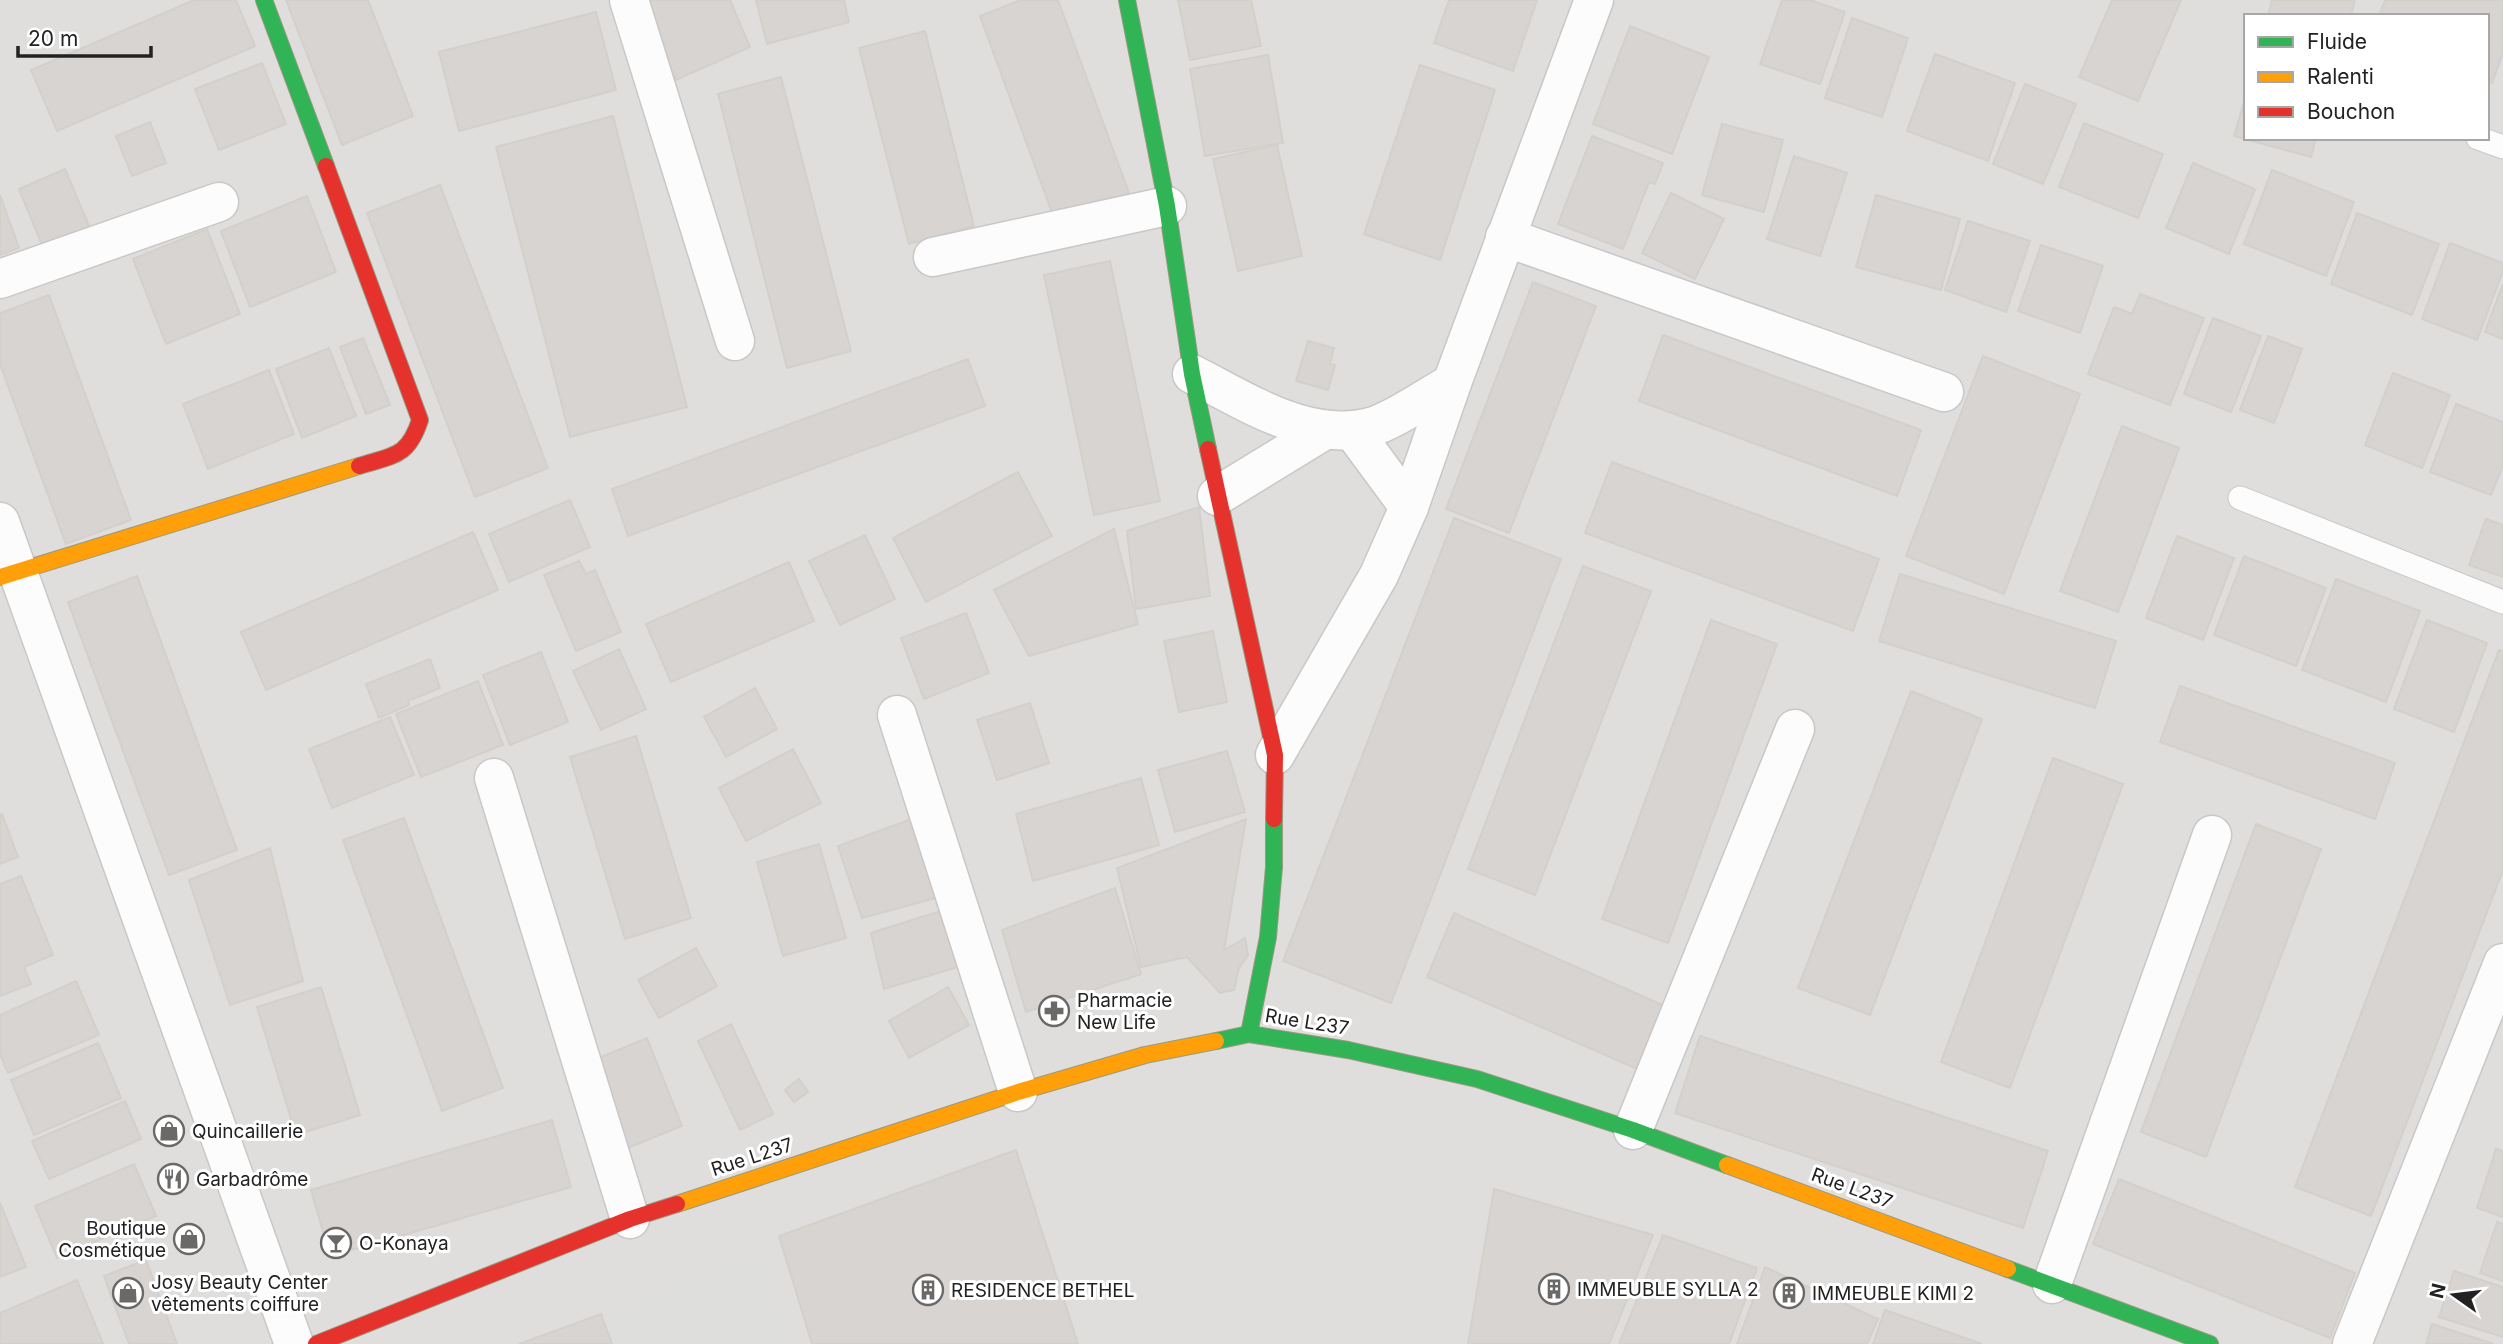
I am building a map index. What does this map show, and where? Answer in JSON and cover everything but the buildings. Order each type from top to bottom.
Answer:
[{"type":"street","points":[[9,575],[401,453],[414,439],[420,420],[264,0]]},
{"type":"street","points":[[629,0],[734,341]]},
{"type":"street","points":[[1127,0],[1167,206],[1192,374],[1275,755],[1274,867],[1268,937],[1249,1034]]},
{"type":"street","points":[[1275,755],[1379,575],[1409,507],[1505,237],[1594,0]]},
{"type":"street","points":[[0,279],[219,202]]},
{"type":"street","points":[[933,257],[1167,206]]},
{"type":"street","points":[[1505,237],[1944,392]]},
{"type":"street","points":[[1192,374],[1289,422],[1338,431],[1409,507]]},
{"type":"street","points":[[1217,496],[1338,431],[1380,424],[1452,383]]},
{"type":"street","points":[[0,522],[9,575],[294,1344]]},
{"type":"street","points":[[897,715],[1018,1092]]},
{"type":"street","points":[[1633,1130],[1794,729]]},
{"type":"street","points":[[494,778],[630,1219]]},
{"type":"street","points":[[2052,1284],[2212,835]]},
{"type":"street","points":[[2352,1344],[2503,963]]},
{"type":"street","name":"Rue L237","points":[[316,1344],[630,1219],[1018,1092],[1145,1055],[1249,1034],[1348,1050],[1476,1079],[1633,1130],[2210,1344]]},
{"type":"lane","points":[[2483,140],[2503,148]]},
{"type":"lane","points":[[2240,499],[2503,602]]},
{"type":"shaded area","points":[[0,0],[2503,0],[2503,1344],[0,1344]]},
{"type":"shaded area","points":[[758,1258],[788,1344],[519,1344]]},
{"type":"traffic: fast","points":[[264,0],[326,166]]},
{"type":"traffic: fast","points":[[1127,0],[1167,206],[1192,374],[1208,449]]},
{"type":"traffic: fast","points":[[1249,1034],[1268,937],[1274,867],[1274,819]]},
{"type":"traffic: fast","points":[[1216,1041],[1249,1034],[1348,1050],[1477,1079],[1633,1130],[1727,1165]]},
{"type":"traffic: fast","points":[[2008,1269],[2210,1344]]},
{"type":"traffic: slow","points":[[0,577],[359,466]]},
{"type":"traffic: slow","points":[[677,1204],[1018,1092],[1145,1055],[1216,1041]]},
{"type":"traffic: slow","points":[[1727,1165],[2008,1269]]},
{"type":"traffic: jam","points":[[326,166],[420,420],[405,448],[391,456],[359,466]]},
{"type":"traffic: jam","points":[[1208,449],[1275,755],[1274,819]]},
{"type":"traffic: jam","points":[[316,1344],[630,1219],[677,1204]]},
{"type":"place","name":"Pharmacie New Life","points":[[1054,1011]]},
{"type":"place","name":"Quincaillerie","points":[[169,1131]]},
{"type":"place","name":"Garbadrôme","points":[[173,1179]]},
{"type":"place","name":"Boutique Cosmétique","points":[[189,1239]]},
{"type":"place","name":"O-Konaya","points":[[336,1243]]},
{"type":"place","name":"IMMEUBLE SYLLA 2","points":[[1554,1289]]},
{"type":"place","name":"RESIDENCE BETHEL","points":[[928,1290]]},
{"type":"place","name":"Josy Beauty Center vêtements coiffure","points":[[128,1293]]},
{"type":"place","name":"IMMEUBLE KIMI 2","points":[[1789,1293]]}]
